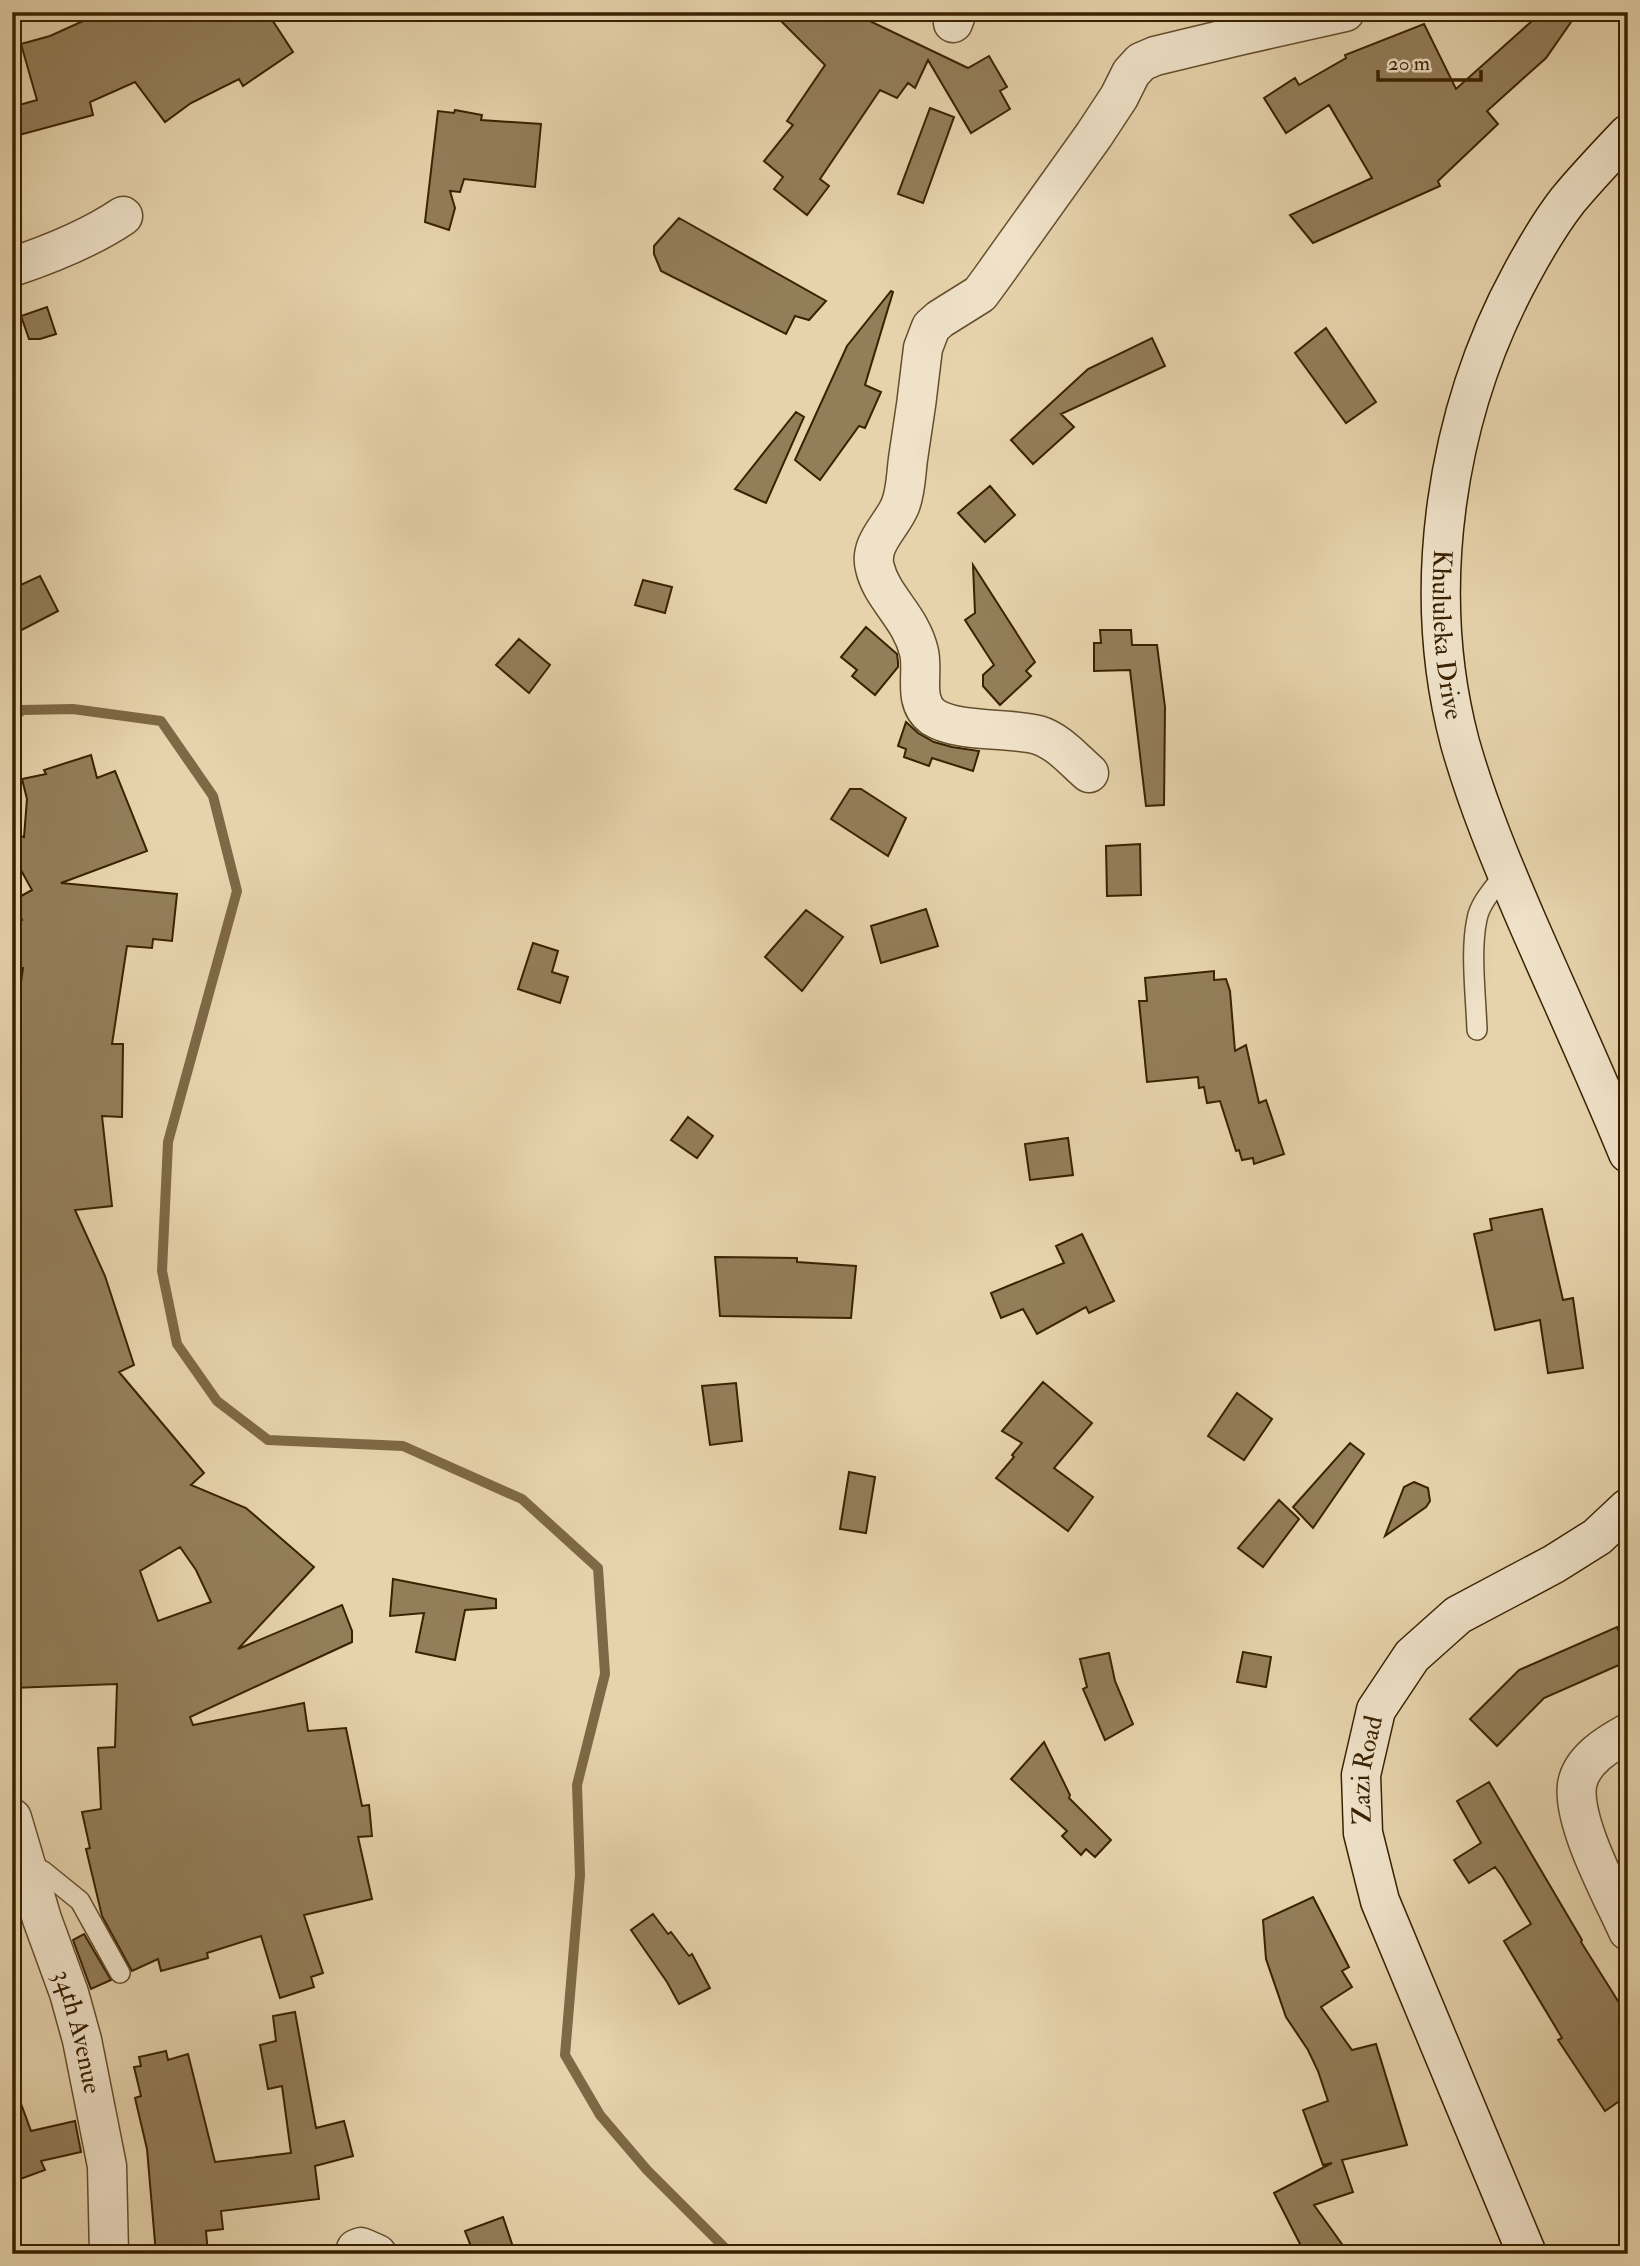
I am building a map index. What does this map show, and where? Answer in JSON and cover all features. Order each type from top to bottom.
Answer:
[{"type":"street","points":[[1089,773],[1058,745],[1039,736],[955,725],[933,717],[925,708],[919,687],[920,655],[917,642],[908,621],[884,588],[874,567],[875,548],[900,506],[923,348],[931,327],[980,294],[1094,135],[1141,62],[1155,56],[1345,12]]},
{"type":"street","name":"Khululeka Drive","points":[[1628,134],[1567,201],[1535,249],[1503,309],[1478,372],[1459,434],[1448,497],[1440,585],[1445,663],[1460,742],[1480,807],[1628,1153]]},
{"type":"street","points":[[12,267],[78,242],[122,216]]},
{"type":"street","name":"Zazi Road","points":[[1527,2254],[1380,1901],[1363,1832],[1361,1775],[1376,1710],[1412,1656],[1458,1615],[1597,1537],[1628,1508]]},
{"type":"street","points":[[1628,1733],[1612,1742],[1588,1762],[1577,1784],[1578,1811],[1596,1861],[1628,1931]]},
{"type":"street","name":"34th Avenue","points":[[12,1818],[42,1919],[69,1993],[97,2107],[107,2166],[109,2254]]},
{"type":"street","points":[[354,2254],[356,2249],[361,2247],[377,2254]]},
{"type":"lane","points":[[1477,1030],[1477,917],[1486,899],[1506,872]]},
{"type":"lane","points":[[25,1861],[43,1871],[80,1901],[120,1973]]},
{"type":"building","points":[[103,12],[267,12],[293,52],[243,86],[239,79],[191,103],[165,122],[135,82],[90,102],[93,115],[12,137],[12,107],[37,100],[21,44],[50,36]]},
{"type":"building","points":[[772,12],[851,12],[968,68],[989,56],[1007,87],[1000,91],[1010,109],[971,133],[928,60],[915,88],[908,83],[897,98],[880,90],[820,179],[829,186],[807,215],[774,189],[783,177],[764,161],[793,125],[787,121],[825,65]]},
{"type":"building","points":[[1542,12],[1578,12],[1546,58],[1487,111],[1498,124],[1438,181],[1440,186],[1313,243],[1290,215],[1372,178],[1329,105],[1286,133],[1264,98],[1295,78],[1299,85],[1346,58],[1345,55],[1424,24],[1456,89]]},
{"type":"building","points":[[930,108],[954,117],[923,203],[898,194]]},
{"type":"building","points":[[455,110],[482,115],[481,120],[541,124],[535,187],[464,179],[460,192],[450,191],[455,208],[449,230],[425,222],[438,111],[454,113]]},
{"type":"building","points":[[679,218],[826,301],[809,320],[795,316],[786,334],[661,271],[654,254],[654,246]]},
{"type":"building","points":[[891,291],[893,292],[865,385],[881,392],[865,428],[859,426],[820,480],[795,460],[847,346]]},
{"type":"building","points":[[47,307],[56,334],[29,339],[21,316]]},
{"type":"building","points":[[1326,328],[1376,402],[1346,423],[1295,353]]},
{"type":"building","points":[[1152,338],[1165,366],[1061,414],[1074,427],[1033,464],[1011,440],[1088,369]]},
{"type":"building","points":[[796,412],[804,417],[766,503],[735,489]]},
{"type":"building","points":[[990,486],[1015,515],[985,542],[958,513]]},
{"type":"building","points":[[973,565],[1035,662],[1026,671],[1031,676],[1000,705],[983,686],[983,675],[994,665],[965,620],[975,613]]},
{"type":"building","points":[[40,576],[58,611],[12,635],[12,589]]},
{"type":"building","points":[[643,580],[672,587],[665,613],[635,605]]},
{"type":"building","points":[[866,627],[897,654],[898,667],[875,695],[852,676],[857,670],[841,657]]},
{"type":"building","points":[[1100,630],[1131,630],[1132,645],[1157,645],[1165,707],[1164,805],[1146,806],[1130,670],[1094,671],[1094,643],[1101,643]]},
{"type":"building","points":[[519,639],[550,665],[529,693],[496,665]]},
{"type":"building","points":[[906,722],[934,742],[979,751],[973,771],[932,758],[929,766],[904,757],[906,749],[898,746]]},
{"type":"building","points":[[91,755],[97,778],[115,771],[147,851],[61,883],[177,894],[172,941],[153,939],[152,948],[127,946],[112,1044],[123,1044],[122,1117],[102,1116],[112,1206],[75,1210],[105,1276],[134,1365],[119,1372],[204,1473],[191,1485],[246,1508],[314,1567],[238,1649],[342,1605],[352,1631],[352,1642],[190,1717],[193,1725],[304,1703],[308,1731],[346,1728],[362,1806],[369,1805],[372,1836],[358,1837],[372,1899],[304,1915],[323,1973],[311,1977],[314,1987],[280,1998],[261,1936],[207,1953],[208,1958],[161,1971],[158,1959],[132,1971],[102,1916],[86,1849],[90,1848],[82,1812],[101,1809],[98,1748],[115,1747],[117,1684],[12,1688],[12,1043],[23,968],[12,971],[12,927],[22,920],[12,901],[32,890],[12,854],[12,834],[24,837],[27,799],[22,779],[46,774],[44,770]],"holes":[[[180,1547],[196,1570],[211,1602],[158,1621],[140,1571]]]},
{"type":"building","points":[[850,789],[861,789],[906,818],[888,856],[831,819]]},
{"type":"building","points":[[1140,844],[1141,895],[1107,896],[1106,846]]},
{"type":"building","points":[[926,909],[938,946],[881,963],[871,926]]},
{"type":"building","points":[[806,910],[843,937],[802,991],[765,957]]},
{"type":"building","points":[[533,943],[558,951],[552,972],[568,977],[560,1003],[518,989]]},
{"type":"building","points":[[1214,971],[1214,980],[1226,979],[1230,991],[1235,1051],[1246,1045],[1259,1103],[1266,1100],[1284,1154],[1254,1164],[1253,1158],[1242,1160],[1239,1150],[1236,1151],[1220,1101],[1207,1103],[1204,1087],[1199,1088],[1198,1077],[1147,1082],[1139,1001],[1147,1001],[1145,978]]},
{"type":"building","points":[[688,1117],[713,1136],[697,1158],[671,1140]]},
{"type":"building","points":[[1068,1138],[1073,1175],[1030,1180],[1025,1144]]},
{"type":"building","points":[[1542,1209],[1563,1300],[1573,1298],[1583,1368],[1548,1373],[1540,1320],[1495,1330],[1474,1234],[1492,1230],[1490,1219]]},
{"type":"building","points":[[1082,1234],[1114,1301],[1089,1313],[1086,1307],[1037,1334],[1023,1309],[1001,1318],[991,1293],[1064,1263],[1056,1246]]},
{"type":"building","points":[[715,1257],[797,1258],[797,1262],[856,1266],[851,1318],[720,1316]]},
{"type":"building","points":[[1043,1382],[1092,1423],[1054,1468],[1093,1497],[1068,1531],[996,1478],[1022,1443],[1002,1431]]},
{"type":"building","points":[[736,1383],[742,1441],[710,1445],[702,1386]]},
{"type":"building","points":[[1237,1393],[1272,1419],[1244,1460],[1208,1436]]},
{"type":"building","points":[[1350,1443],[1364,1454],[1313,1528],[1293,1507]]},
{"type":"building","points":[[849,1472],[875,1477],[866,1533],[840,1529]]},
{"type":"building","points":[[1414,1482],[1428,1488],[1430,1501],[1426,1507],[1385,1536],[1404,1487]]},
{"type":"building","points":[[1279,1500],[1299,1519],[1263,1567],[1238,1548]]},
{"type":"building","points":[[393,1579],[496,1599],[496,1608],[465,1610],[455,1660],[416,1652],[424,1613],[390,1616]]},
{"type":"building","points":[[1617,1627],[1628,1652],[1628,1661],[1544,1698],[1497,1746],[1470,1719],[1519,1670]]},
{"type":"building","points":[[1243,1652],[1271,1657],[1266,1687],[1237,1682]]},
{"type":"building","points":[[1109,1653],[1115,1681],[1133,1724],[1105,1740],[1083,1689],[1087,1687],[1080,1659]]},
{"type":"building","points":[[1044,1742],[1070,1795],[1069,1798],[1111,1840],[1095,1857],[1086,1849],[1081,1855],[1062,1836],[1067,1831],[1011,1779]]},
{"type":"building","points":[[1489,1782],[1581,1942],[1628,2017],[1628,2095],[1605,2111],[1558,2040],[1562,2038],[1504,1941],[1531,1924],[1495,1867],[1469,1883],[1454,1860],[1481,1843],[1457,1801]]},
{"type":"building","points":[[1313,1897],[1349,1967],[1342,1971],[1352,1987],[1321,2007],[1352,2050],[1376,2044],[1407,2145],[1342,2160],[1353,2192],[1314,2205],[1349,2254],[1308,2254],[1300,2244],[1274,2193],[1332,2163],[1323,2165],[1303,2110],[1328,2101],[1308,2050],[1286,2017],[1266,1959],[1263,1920]]},
{"type":"building","points":[[653,1914],[689,1956],[692,1954],[710,1988],[679,2004],[631,1930]]},
{"type":"building","points":[[84,1934],[111,1980],[91,1989],[73,1940]]},
{"type":"building","points":[[295,2012],[316,2128],[344,2121],[353,2156],[315,2166],[319,2199],[221,2211],[223,2229],[206,2231],[208,2254],[156,2254],[147,2149],[135,2098],[141,2096],[134,2067],[141,2066],[139,2057],[166,2051],[168,2060],[188,2054],[215,2162],[291,2153],[282,2086],[268,2089],[260,2045],[276,2041],[273,2016]]},
{"type":"building","points":[[12,2090],[16,2090],[31,2131],[75,2121],[81,2152],[41,2161],[45,2170],[12,2182]]},
{"type":"building","points":[[503,2217],[513,2247],[493,2254],[474,2254],[465,2231]]},
{"type":"waterway","points":[[12,720],[22,710],[73,709],[161,721],[213,796],[237,891],[168,1142],[162,1271],[177,1344],[217,1401],[268,1440],[403,1446],[522,1499],[598,1568],[605,1674],[577,1785],[580,1875],[565,2055],[600,2115],[647,2170],[731,2254]]}]
